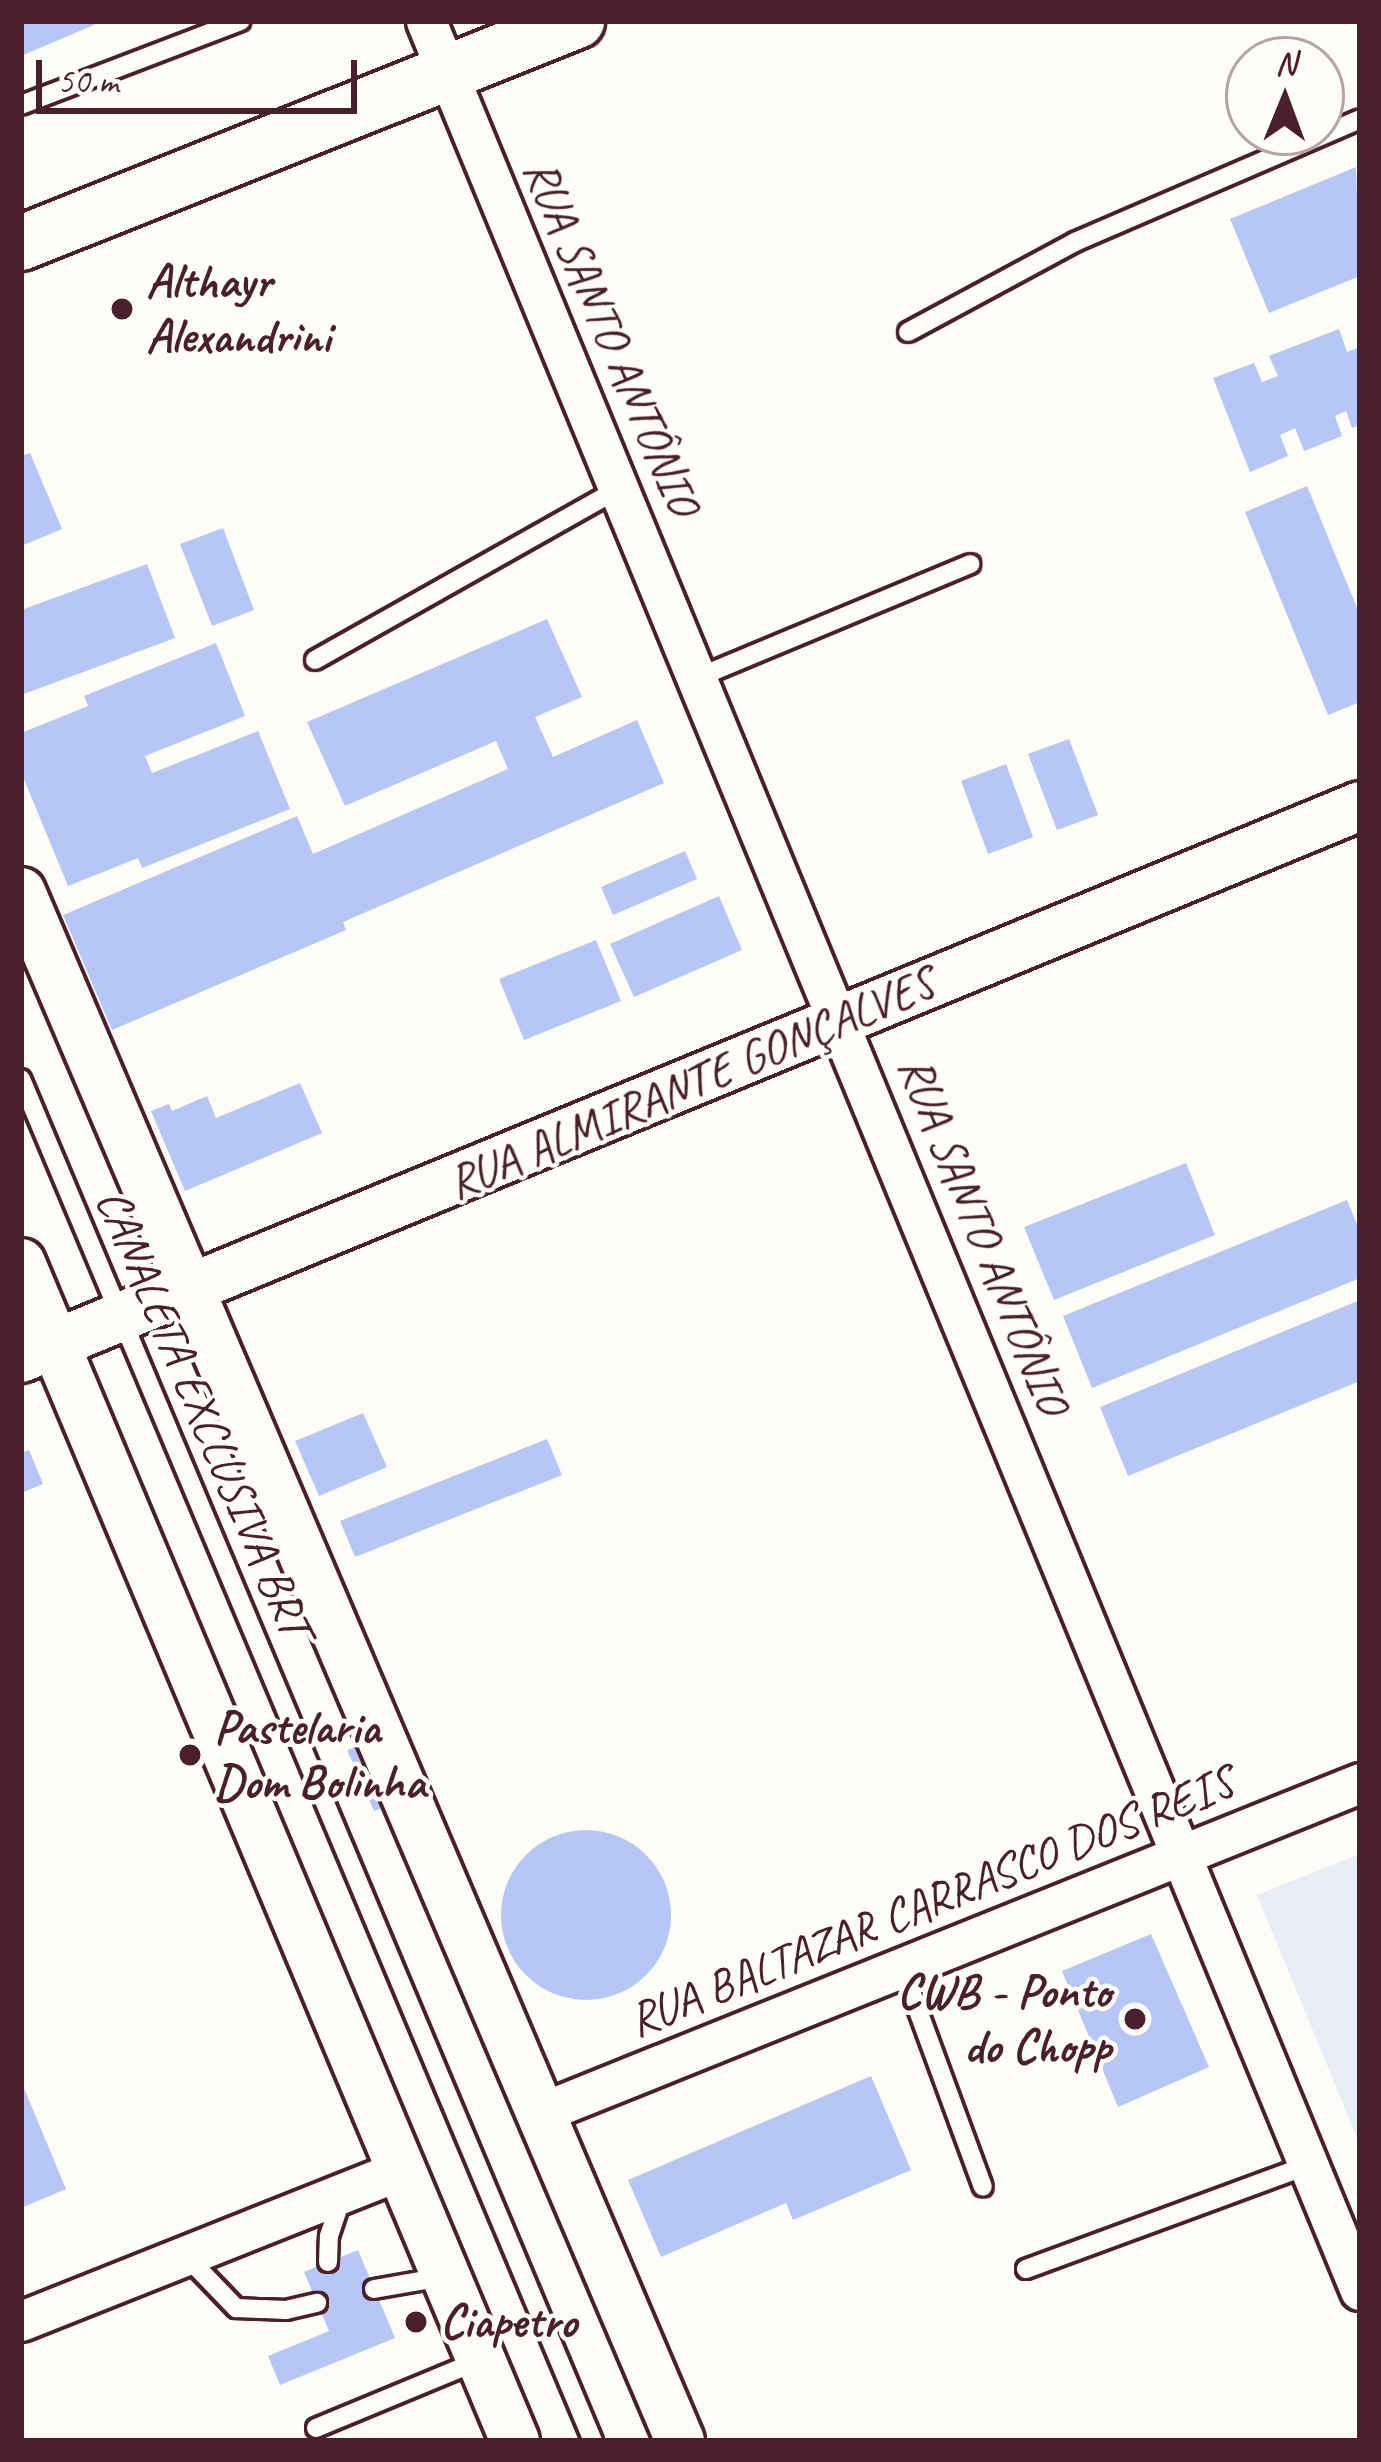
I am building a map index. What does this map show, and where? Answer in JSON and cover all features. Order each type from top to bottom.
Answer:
[{"type":"main road","points":[[21,243],[577,21]]},
{"type":"street","name":"RUA SANTO ANTÔNIO","points":[[426,21],[842,1021],[1360,2290]]},
{"type":"street","name":"RUA ALMIRANTE GONÇALVES","points":[[38,1351],[1360,806]]},
{"type":"street","points":[[21,892],[680,2441]]},
{"type":"street","points":[[21,1263],[38,1351],[402,2169],[515,2441]]},
{"type":"street","name":"RUA BALTAZAR CARRASCO DOS REIS","points":[[540,2113],[1360,1784]]},
{"type":"street","points":[[21,2321],[402,2169]]},
{"type":"lane","points":[[21,106],[241,21]]},
{"type":"lane","points":[[908,332],[1075,242],[1360,119]]},
{"type":"lane","points":[[315,660],[620,488]]},
{"type":"lane","points":[[699,677],[970,564]]},
{"type":"lane","name":"CANALETA EXCLUSIVA BRT","points":[[21,1079],[593,2441]]},
{"type":"lane","points":[[902,1967],[983,2187]]},
{"type":"lane","points":[[1026,2269],[1308,2164]]},
{"type":"lane","points":[[328,2262],[328,2236],[344,2192]]},
{"type":"lane","points":[[185,2255],[236,2308],[286,2310],[317,2302]]},
{"type":"lane","points":[[374,2288],[446,2276]]},
{"type":"lane","points":[[316,2428],[482,2360]]},
{"type":"shaded area","points":[[1360,1854],[1360,2145],[1257,1895]]},
{"type":"building","points":[[21,21],[103,21],[21,56]]},
{"type":"building","points":[[1356,167],[1360,276],[1269,313],[1230,219]]},
{"type":"building","points":[[1339,329],[1347,352],[1360,347],[1360,425],[1352,428],[1346,411],[1335,416],[1342,436],[1304,451],[1295,428],[1280,435],[1288,456],[1250,472],[1213,378],[1254,363],[1262,382],[1278,376],[1269,356]]},
{"type":"building","points":[[30,453],[62,529],[21,546],[21,456]]},
{"type":"building","points":[[1307,486],[1360,615],[1360,702],[1328,715],[1245,512]]},
{"type":"building","points":[[223,528],[254,610],[212,626],[180,544]]},
{"type":"building","points":[[147,564],[175,638],[21,695],[21,610]]},
{"type":"building","points":[[547,619],[582,697],[535,717],[553,757],[637,720],[664,783],[343,922],[346,930],[112,1030],[63,915],[297,816],[313,854],[508,769],[496,741],[345,806],[307,722]]},
{"type":"building","points":[[216,643],[245,716],[145,756],[152,773],[258,731],[290,809],[142,868],[138,858],[68,886],[21,772],[21,733],[88,706],[84,696]]},
{"type":"building","points":[[1069,739],[1098,815],[1057,830],[1028,754]]},
{"type":"building","points":[[1006,764],[1033,837],[988,854],[961,781]]},
{"type":"building","points":[[685,851],[697,879],[613,915],[601,887]]},
{"type":"building","points":[[719,896],[742,950],[634,997],[610,944]]},
{"type":"building","points":[[596,940],[621,1001],[524,1040],[499,979]]},
{"type":"building","points":[[300,1083],[322,1133],[185,1191],[151,1111],[169,1104],[172,1111],[207,1096],[216,1118]]},
{"type":"building","points":[[1186,1163],[1215,1235],[1054,1300],[1024,1227]]},
{"type":"building","points":[[1347,1200],[1360,1232],[1360,1278],[1092,1388],[1063,1316]]},
{"type":"building","points":[[1360,1300],[1360,1381],[1128,1476],[1100,1407]]},
{"type":"building","points":[[363,1413],[387,1467],[319,1496],[295,1441]]},
{"type":"building","points":[[547,1439],[562,1475],[355,1557],[340,1521]]},
{"type":"building","points":[[29,1450],[43,1484],[21,1493],[21,1453]]},
{"type":"building","points":[[360,1746],[387,1806],[374,1811],[347,1750]]},
{"type":"building","points":[[586,1830],[618,1837],[646,1855],[664,1883],[671,1915],[664,1947],[646,1975],[618,1993],[586,2000],[554,1993],[526,1975],[508,1947],[501,1915],[508,1883],[526,1855],[554,1837]]},
{"type":"building","name":"CWB - Ponto do Chopp","points":[[1151,1934],[1209,2067],[1118,2107],[1062,1971]]},
{"type":"building","points":[[871,2076],[911,2170],[793,2220],[786,2203],[661,2257],[628,2180]]},
{"type":"building","points":[[21,2081],[66,2189],[21,2208]]},
{"type":"building","points":[[358,2250],[395,2338],[280,2385],[268,2356],[329,2331],[304,2272]]},
{"type":"place","name":"Althayr Alexandrini","points":[[122,309]]},
{"type":"place","name":"Pastelaria Dom Bolinha","points":[[190,1755]]},
{"type":"place","name":"CWB - Ponto do Chopp","points":[[1135,2019]]},
{"type":"place","name":"Ciapetro","points":[[416,2322]]}]
